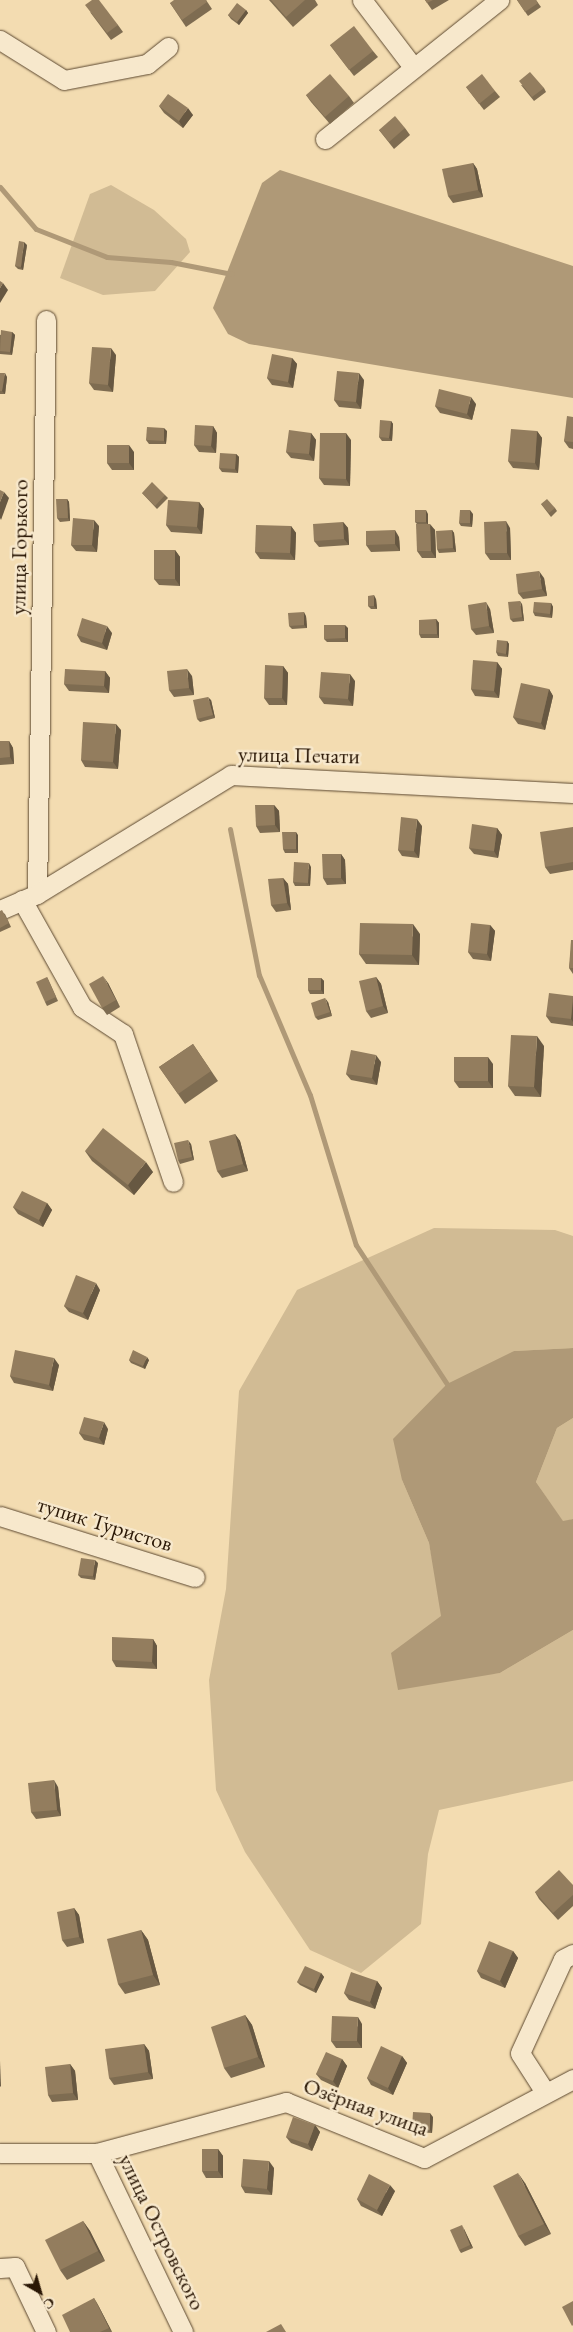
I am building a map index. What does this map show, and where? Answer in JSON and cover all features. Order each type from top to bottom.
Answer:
[{"type":"street","points":[[362,0],[413,67]]},
{"type":"street","points":[[325,139],[499,0]]},
{"type":"street","points":[[0,40],[64,80],[147,64],[168,47]]},
{"type":"street","name":"улица Горького","points":[[30,897],[46,320]]},
{"type":"street","name":"улица Печати","points":[[0,910],[30,897],[231,776],[573,792]]},
{"type":"street","points":[[30,897],[82,1007],[123,1034],[173,1182]]},
{"type":"street","name":"тупик Туристов","points":[[0,1516],[195,1577]]},
{"type":"street","points":[[573,1954],[563,1959],[520,2053],[545,2092],[573,2079]]},
{"type":"street","name":"Озёрная улица","points":[[0,2153],[97,2153],[286,2102],[424,2158],[545,2092]]},
{"type":"street","name":"улица Островского","points":[[97,2153],[183,2332]]},
{"type":"street","points":[[0,2268],[16,2267],[46,2332]]},
{"type":"shaded area","points":[[280,170],[573,266],[573,398],[249,344],[228,334],[213,308],[262,183]]},
{"type":"shaded area","points":[[111,185],[154,210],[186,239],[190,252],[155,291],[103,295],[60,278],[90,194]]},
{"type":"shaded area","points":[[434,1228],[555,1230],[573,1236],[573,1348],[514,1351],[402,1480],[429,1543],[456,1677],[500,1673],[573,1630],[573,1781],[439,1810],[428,1854],[421,1924],[361,1973],[310,1950],[245,1852],[216,1790],[209,1680],[226,1589],[239,1391],[297,1290]]},
{"type":"shaded area","points":[[573,1348],[573,1418],[557,1428],[536,1482],[563,1521],[573,1519],[573,1630],[500,1673],[398,1690],[391,1653],[441,1616],[429,1543],[402,1480],[393,1439],[447,1384],[514,1351]]},
{"type":"shaded area","points":[[573,1418],[573,1519],[563,1522],[536,1482],[557,1428]]},
{"type":"building","points":[[92,0],[99,0],[118,25],[107,33],[85,5]]},
{"type":"building","points":[[174,0],[206,0],[207,2],[182,20],[170,3]]},
{"type":"building","points":[[271,0],[305,0],[286,17]]},
{"type":"building","points":[[517,0],[536,0],[538,3],[525,12]]},
{"type":"building","points":[[237,3],[246,10],[237,22],[228,15]]},
{"type":"building","points":[[354,26],[373,51],[349,70],[330,45]]},
{"type":"building","points":[[530,72],[544,88],[532,97],[519,81]]},
{"type":"building","points":[[330,74],[349,96],[325,117],[306,95]]},
{"type":"building","points":[[482,74],[495,91],[479,104],[466,87]]},
{"type":"building","points":[[168,94],[188,108],[179,121],[159,106]]},
{"type":"building","points":[[395,116],[405,128],[389,142],[379,130]]},
{"type":"building","points":[[473,163],[478,190],[448,196],[442,169]]},
{"type":"building","points":[[19,241],[24,242],[21,267],[15,266]]},
{"type":"building","points":[[1,330],[12,332],[10,352],[0,351]]},
{"type":"building","points":[[92,347],[111,348],[108,385],[89,383]]},
{"type":"building","points":[[272,354],[292,358],[288,382],[267,378]]},
{"type":"building","points":[[337,371],[359,373],[356,402],[334,400]]},
{"type":"building","points":[[0,373],[5,373],[2,391],[0,391]]},
{"type":"building","points":[[439,389],[471,397],[467,414],[435,406]]},
{"type":"building","points":[[567,416],[573,417],[573,442],[564,441]]},
{"type":"building","points":[[380,420],[391,421],[389,438],[379,437]]},
{"type":"building","points":[[195,425],[213,426],[211,446],[194,445]]},
{"type":"building","points":[[147,427],[164,428],[164,441],[146,440]]},
{"type":"building","points":[[511,429],[537,431],[535,463],[508,461]]},
{"type":"building","points":[[289,430],[311,433],[309,454],[286,452]]},
{"type":"building","points":[[320,433],[346,433],[346,479],[319,478]]},
{"type":"building","points":[[107,445],[129,445],[129,463],[107,463]]},
{"type":"building","points":[[220,453],[236,454],[235,469],[219,468]]},
{"type":"building","points":[[152,482],[165,495],[155,506],[142,493]]},
{"type":"building","points":[[0,490],[4,492],[0,502]]},
{"type":"building","points":[[56,499],[67,499],[68,518],[57,518]]},
{"type":"building","points":[[547,499],[555,508],[549,513],[541,504]]},
{"type":"building","points":[[168,500],[199,502],[197,527],[166,525]]},
{"type":"building","points":[[415,510],[426,510],[426,522],[415,522]]},
{"type":"building","points":[[460,510],[470,510],[470,523],[459,523]]},
{"type":"building","points":[[73,518],[94,520],[92,545],[71,545]]},
{"type":"building","points":[[506,521],[507,553],[485,553],[484,522]]},
{"type":"building","points":[[343,522],[344,539],[314,541],[313,524]]},
{"type":"building","points":[[416,524],[430,524],[431,551],[417,551]]},
{"type":"building","points":[[256,525],[291,526],[290,553],[255,552]]},
{"type":"building","points":[[395,530],[395,544],[366,545],[366,531]]},
{"type":"building","points":[[452,530],[453,548],[437,549],[436,531]]},
{"type":"building","points":[[154,550],[175,550],[175,579],[154,579]]},
{"type":"building","points":[[539,571],[542,589],[518,593],[516,574]]},
{"type":"building","points":[[374,595],[374,606],[368,606],[368,596]]},
{"type":"building","points":[[520,601],[522,617],[510,619],[508,602]]},
{"type":"building","points":[[486,602],[489,626],[471,629],[468,605]]},
{"type":"building","points":[[534,602],[551,603],[550,614],[533,612]]},
{"type":"building","points":[[304,612],[304,625],[289,626],[288,613]]},
{"type":"building","points":[[82,618],[107,626],[102,643],[77,635]]},
{"type":"building","points":[[436,619],[437,634],[419,634],[419,620]]},
{"type":"building","points":[[324,625],[345,625],[345,638],[324,639]]},
{"type":"building","points":[[497,640],[507,641],[506,654],[496,652]]},
{"type":"building","points":[[473,660],[497,662],[494,691],[471,689]]},
{"type":"building","points":[[265,665],[283,666],[282,698],[264,698]]},
{"type":"building","points":[[65,669],[105,671],[104,686],[64,684]]},
{"type":"building","points":[[187,669],[189,688],[169,690],[167,671]]},
{"type":"building","points":[[321,672],[350,674],[348,699],[319,697]]},
{"type":"building","points":[[521,683],[549,689],[541,723],[513,717]]},
{"type":"building","points":[[208,697],[213,715],[197,719],[193,700]]},
{"type":"building","points":[[83,722],[116,724],[113,762],[81,760]]},
{"type":"building","points":[[0,741],[9,741],[10,757],[0,758]]},
{"type":"building","points":[[255,805],[274,805],[275,825],[256,826]]},
{"type":"building","points":[[401,817],[417,819],[414,851],[398,850]]},
{"type":"building","points":[[472,824],[497,828],[494,851],[469,848]]},
{"type":"building","points":[[573,827],[573,862],[545,867],[540,832]]},
{"type":"building","points":[[282,832],[296,832],[296,849],[283,849]]},
{"type":"building","points":[[322,854],[341,854],[341,878],[323,878]]},
{"type":"building","points":[[294,862],[309,863],[308,883],[293,882]]},
{"type":"building","points":[[283,878],[287,903],[271,905],[268,879]]},
{"type":"building","points":[[2,910],[9,923],[0,928],[0,911]]},
{"type":"building","points":[[360,923],[413,924],[412,955],[359,954]]},
{"type":"building","points":[[471,923],[490,925],[487,954],[468,952]]},
{"type":"building","points":[[571,940],[573,940],[573,968],[569,968]]},
{"type":"building","points":[[103,976],[116,1000],[102,1008],[89,984]]},
{"type":"building","points":[[47,977],[56,997],[45,1002],[36,982]]},
{"type":"building","points":[[376,977],[383,1006],[366,1011],[359,981]]},
{"type":"building","points":[[308,978],[321,978],[321,990],[308,990]]},
{"type":"building","points":[[549,993],[573,996],[571,1019],[546,1016]]},
{"type":"building","points":[[325,998],[330,1012],[315,1017],[311,1003]]},
{"type":"building","points":[[511,1035],[537,1036],[534,1087],[508,1086]]},
{"type":"building","points":[[193,1044],[211,1071],[178,1094],[159,1067]]},
{"type":"building","points":[[351,1050],[376,1055],[372,1078],[346,1074]]},
{"type":"building","points":[[454,1057],[488,1057],[488,1081],[454,1081]]},
{"type":"building","points":[[103,1128],[146,1162],[128,1185],[85,1151]]},
{"type":"building","points":[[235,1134],[243,1164],[217,1171],[209,1141]]},
{"type":"building","points":[[188,1140],[192,1157],[178,1160],[174,1143]]},
{"type":"building","points":[[22,1191],[47,1203],[39,1220],[13,1207]]},
{"type":"building","points":[[76,1275],[96,1283],[83,1313],[64,1306]]},
{"type":"building","points":[[15,1350],[54,1358],[49,1385],[10,1376]]},
{"type":"building","points":[[133,1350],[147,1357],[143,1366],[129,1360]]},
{"type":"building","points":[[84,1417],[104,1422],[99,1438],[79,1433]]},
{"type":"building","points":[[81,1558],[95,1560],[93,1576],[78,1575]]},
{"type":"building","points":[[112,1637],[153,1639],[152,1662],[112,1660]]},
{"type":"building","points":[[54,1780],[57,1810],[31,1812],[28,1783]]},
{"type":"building","points":[[559,1870],[573,1885],[573,1895],[553,1913],[535,1892]]},
{"type":"building","points":[[74,1908],[79,1937],[62,1940],[57,1912]]},
{"type":"building","points":[[141,1930],[153,1975],[118,1984],[107,1939]]},
{"type":"building","points":[[489,1941],[513,1951],[500,1981],[477,1971]]},
{"type":"building","points":[[305,1966],[321,1973],[314,1989],[297,1982]]},
{"type":"building","points":[[351,1972],[377,1981],[370,2002],[344,1993]]},
{"type":"building","points":[[245,2015],[258,2057],[224,2068],[211,2027]]},
{"type":"building","points":[[332,2016],[358,2017],[357,2041],[331,2041]]},
{"type":"building","points":[[144,2044],[148,2072],[109,2078],[105,2049]]},
{"type":"building","points":[[381,2046],[402,2056],[388,2088],[367,2078]]},
{"type":"building","points":[[326,2052],[342,2059],[333,2081],[316,2074]]},
{"type":"building","points":[[70,2064],[73,2093],[48,2095],[45,2067]]},
{"type":"building","points":[[413,2112],[430,2113],[430,2130],[412,2129]]},
{"type":"building","points":[[293,2117],[315,2125],[308,2144],[286,2137]]},
{"type":"building","points":[[202,2149],[218,2149],[218,2171],[202,2171]]},
{"type":"building","points":[[243,2159],[269,2161],[267,2189],[241,2186]]},
{"type":"building","points":[[518,2173],[544,2224],[518,2236],[493,2186]]},
{"type":"building","points":[[369,2174],[390,2185],[377,2210],[357,2199]]},
{"type":"building","points":[[83,2221],[98,2251],[60,2270],[45,2240]]},
{"type":"building","points":[[462,2225],[470,2245],[459,2250],[450,2230]]},
{"type":"building","points":[[94,2298],[109,2328],[100,2332],[70,2332],[62,2315]]},
{"type":"building","points":[[573,2301],[573,2325],[572,2326],[562,2307]]},
{"type":"building","points":[[281,2324],[286,2332],[266,2332]]},
{"type":"waterway","points":[[0,187],[36,229],[107,257],[171,262],[232,274]]},
{"type":"waterway","points":[[230,829],[259,975],[310,1095],[356,1245],[447,1384]]}]
